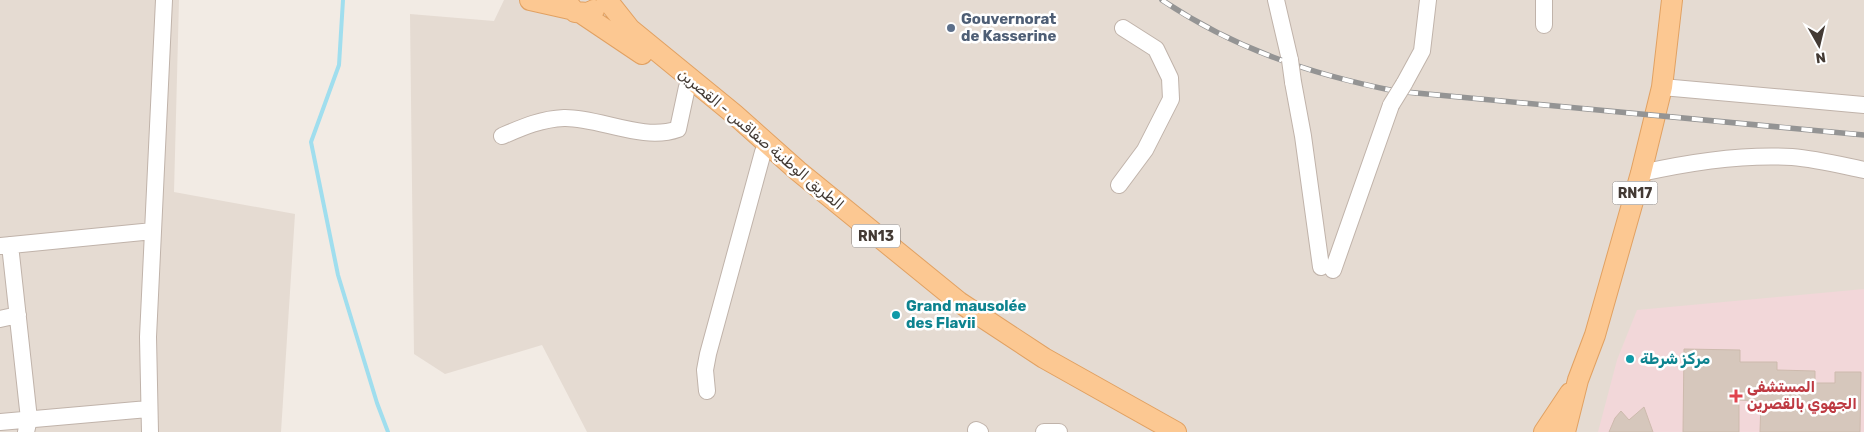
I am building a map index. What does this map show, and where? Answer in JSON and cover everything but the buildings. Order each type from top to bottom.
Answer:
[{"type":"main road","name":"الطريق الوطنية صفاقس - القصرين","points":[[530,0],[572,7],[658,65],[722,115],[918,285],[1025,358],[1155,432]]},
{"type":"main road","points":[[572,7],[594,10],[601,0]]},
{"type":"main road","name":"الطريق الوطنية صفاقس - القصرين","points":[[606,0],[630,29],[734,114],[813,183],[953,297],[1044,358],[1176,432]]},
{"type":"main road","name":"RN17","points":[[1565,432],[1578,380],[1595,334],[1641,173],[1662,87],[1672,0]]},
{"type":"main road","name":"RN17","points":[[1544,432],[1578,380]]},
{"type":"street","points":[[150,432],[148,409],[148,337],[164,0]]},
{"type":"street","points":[[1279,1],[1327,268],[1391,105],[1422,51],[1428,0]]},
{"type":"street","points":[[1544,0],[1544,25]]},
{"type":"street","points":[[1119,185],[1144,150],[1171,100],[1170,78],[1156,49],[1123,28]]},
{"type":"street","points":[[502,136],[539,120],[566,118],[622,129],[668,133],[678,129],[687,87]]},
{"type":"street","points":[[1662,87],[1864,105]]},
{"type":"street","points":[[707,391],[705,370],[708,354],[763,152]]},
{"type":"street","points":[[1641,173],[1698,162],[1768,157],[1794,158],[1864,170]]},
{"type":"street","points":[[28,425],[18,315],[5,246],[153,231]]},
{"type":"street","points":[[0,319],[18,315]]},
{"type":"street","points":[[0,422],[28,425],[148,409]]},
{"type":"street","points":[[1044,432],[1059,432]]},
{"type":"shaded area","points":[[0,0],[179,0],[174,192],[295,214],[281,432],[0,432]]},
{"type":"shaded area","points":[[504,0],[1864,0],[1864,432],[587,432],[542,345],[445,374],[414,354],[410,14],[494,21]]},
{"type":"shaded area","name":"المستشفى الجهوي بالقصرين","points":[[1864,289],[1864,432],[1598,432],[1617,360],[1637,310]]},
{"type":"waterway","points":[[343,0],[339,65],[311,142],[338,275],[377,403],[388,432]]},
{"type":"railway","points":[[1162,0],[1217,33],[1274,58],[1303,68],[1395,91],[1864,135]]},
{"type":"place","name":"Gouvernorat de Kasserine","points":[[951,28]]},
{"type":"place","name":"Grand mausolée des Flavii","points":[[896,315]]},
{"type":"place","name":"مركز شرطة","points":[[1630,359]]},
{"type":"place","name":"المستشفى الجهوي بالقصرين","points":[[1736,396]]}]
